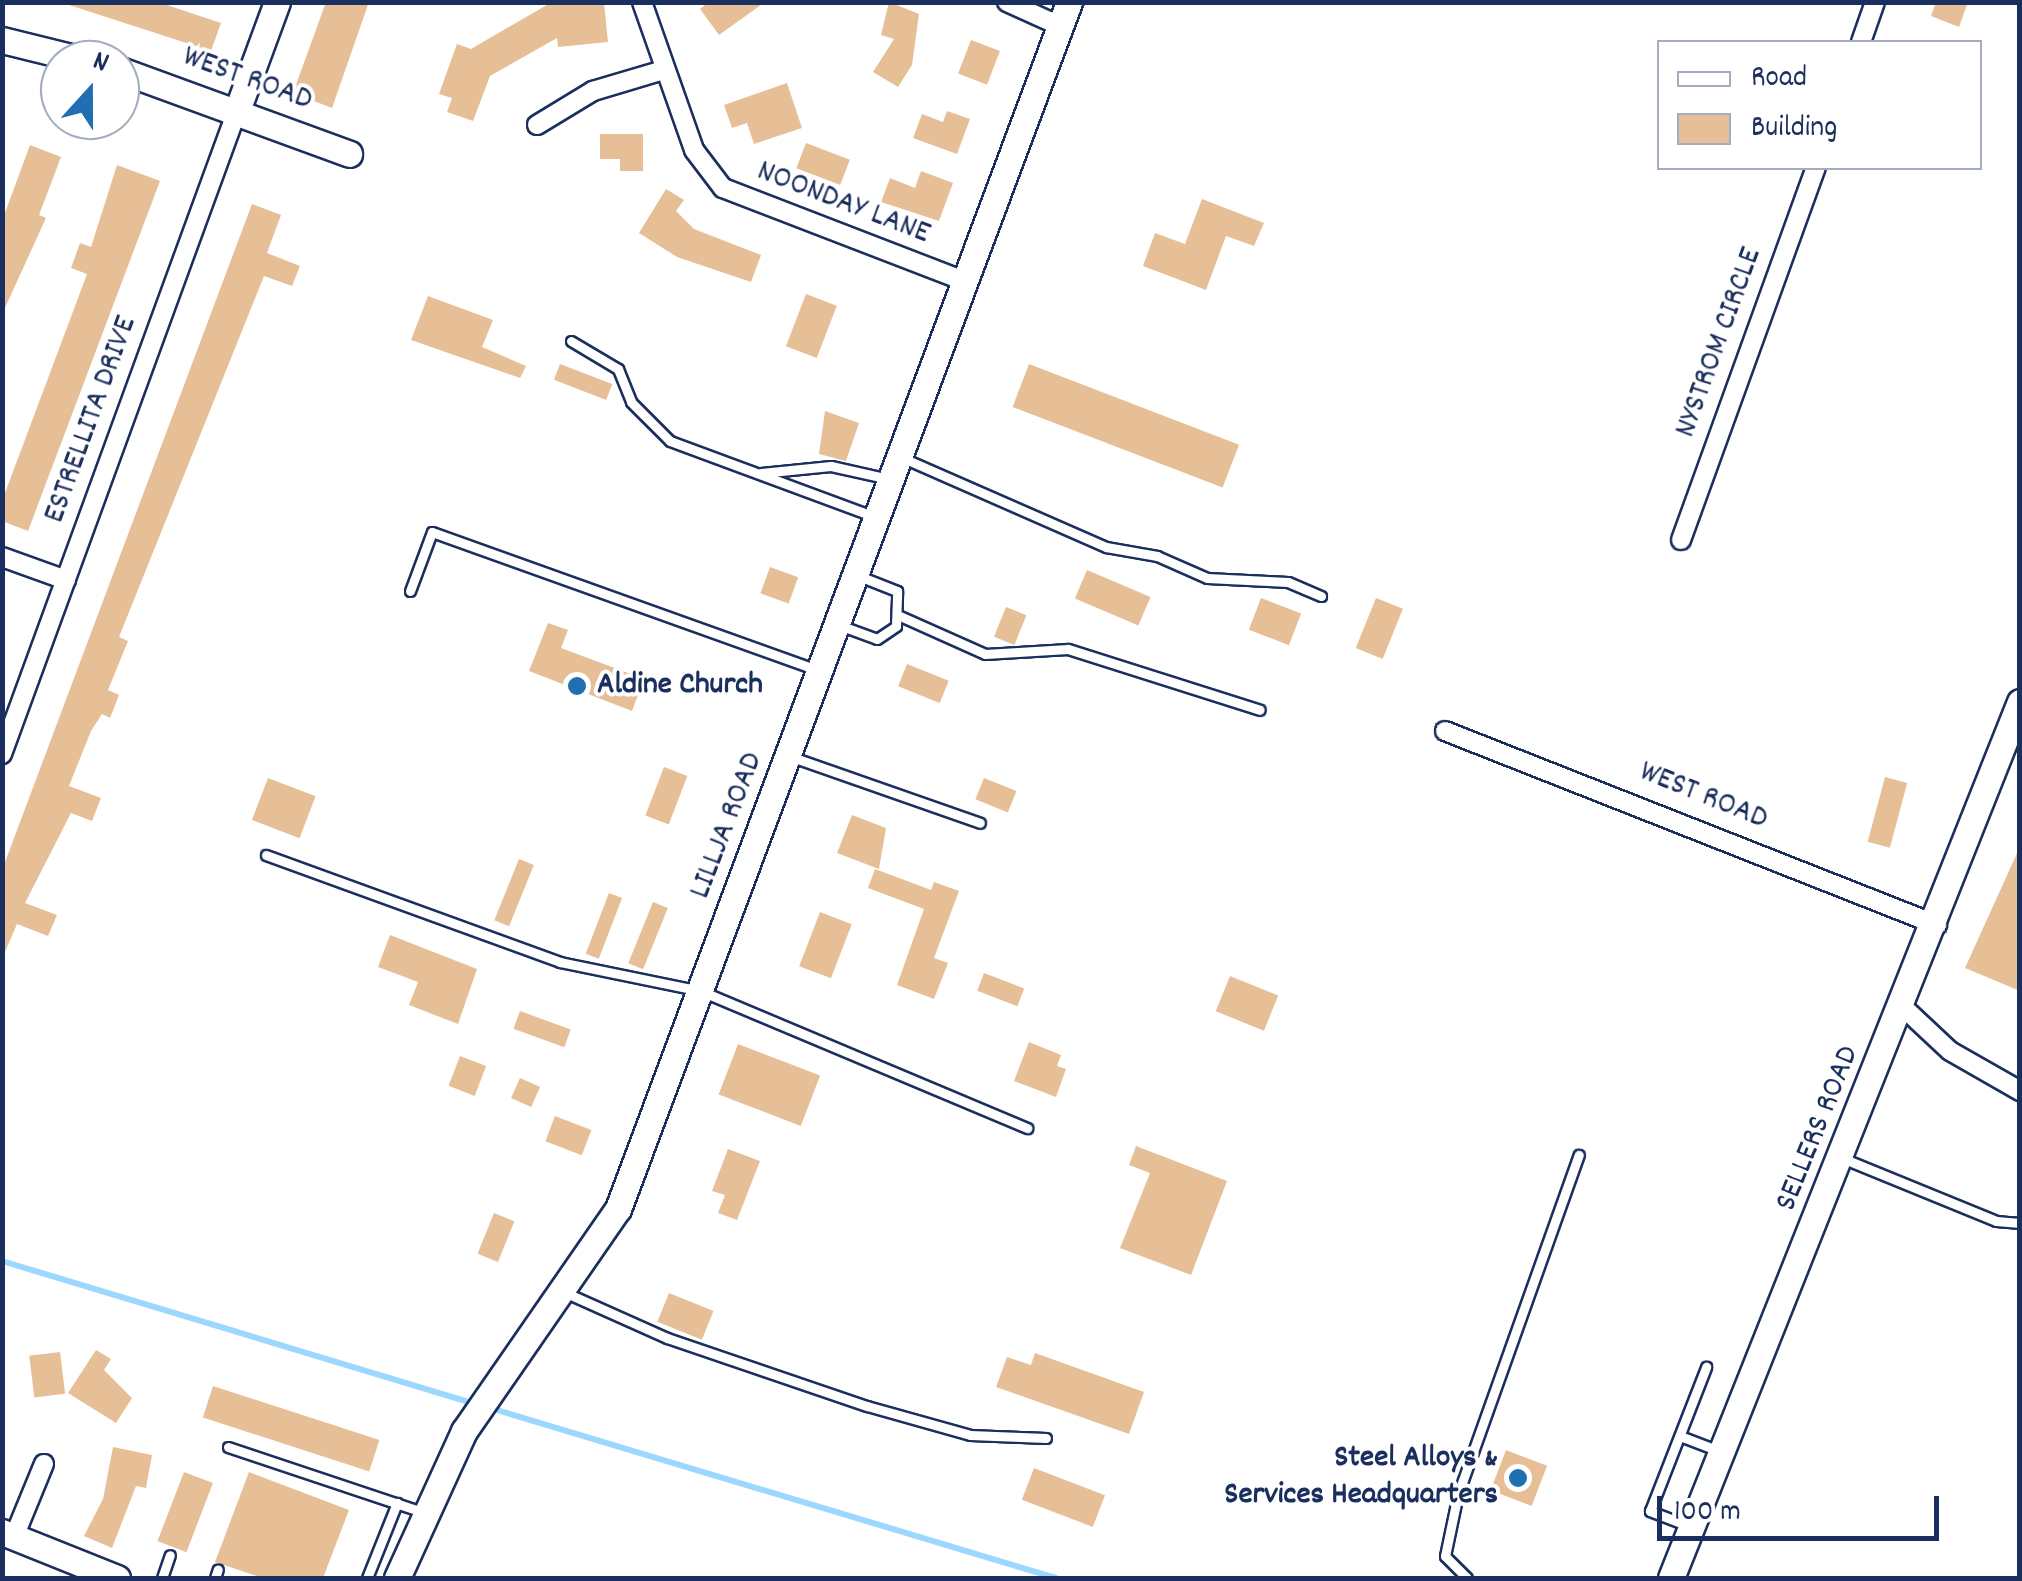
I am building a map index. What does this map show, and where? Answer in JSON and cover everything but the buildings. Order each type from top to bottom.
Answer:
[{"type":"street","points":[[238,108],[278,2]]},
{"type":"street","name":"NOONDAY LANE","points":[[642,2],[694,150],[723,188],[966,282]]},
{"type":"street","points":[[1008,2],[1065,14]]},
{"type":"street","points":[[1862,40],[1875,2]]},
{"type":"street","name":"LILLJA ROAD","points":[[397,1578],[424,1512],[469,1422],[494,1382],[564,1292],[618,1209],[1065,14]]},
{"type":"street","points":[[2,40],[40,50]]},
{"type":"street","points":[[538,125],[593,92],[664,70]]},
{"type":"street","name":"WEST ROAD","points":[[140,76],[238,108],[349,154]]},
{"type":"street","name":"ESTRELLITA DRIVE","points":[[2,754],[238,108]]},
{"type":"street","name":"NYSTROM CIRCLE","points":[[1682,540],[1815,170]]},
{"type":"street","points":[[2,557],[66,580]]},
{"type":"street","name":"SELLERS ROAD","points":[[1671,1578],[1903,1007],[2020,702]]},
{"type":"street","name":"WEST ROAD","points":[[1445,731],[1936,924]]},
{"type":"street","points":[[1903,1007],[1950,1051],[2020,1091]]},
{"type":"street","points":[[44,1464],[8,1535],[117,1578]]},
{"type":"lane","points":[[571,341],[618,369],[651,428],[878,518]]},
{"type":"lane","points":[[759,474],[831,466],[896,468],[1106,547],[1157,556],[1206,578],[1288,582],[1321,596]]},
{"type":"lane","points":[[410,591],[432,532],[821,671]]},
{"type":"lane","points":[[838,624],[877,639],[890,636],[900,616],[897,591],[856,576]]},
{"type":"lane","points":[[900,616],[985,654],[1068,649],[1260,710]]},
{"type":"lane","points":[[789,756],[980,824]]},
{"type":"lane","points":[[266,856],[560,962],[701,990],[1027,1128]]},
{"type":"lane","points":[[1467,1578],[1445,1556],[1458,1494],[1579,1155]]},
{"type":"lane","points":[[1842,1158],[1996,1221],[2020,1223]]},
{"type":"lane","points":[[564,1292],[667,1338],[867,1406],[970,1435],[1046,1438]]},
{"type":"lane","points":[[1692,1527],[1650,1511],[1706,1367]]},
{"type":"lane","points":[[1680,1436],[1722,1452]]},
{"type":"lane","points":[[228,1447],[424,1512]]},
{"type":"lane","points":[[367,1578],[397,1503]]},
{"type":"lane","points":[[162,1578],[170,1555]]},
{"type":"waterway","points":[[2,1261],[475,1404]]},
{"type":"waterway","points":[[487,1407],[1056,1578]]},
{"type":"place","name":"Aldine Church","points":[[577,686]]},
{"type":"place","name":"Steel Alloys & Services Headquarters","points":[[1518,1478]]}]
